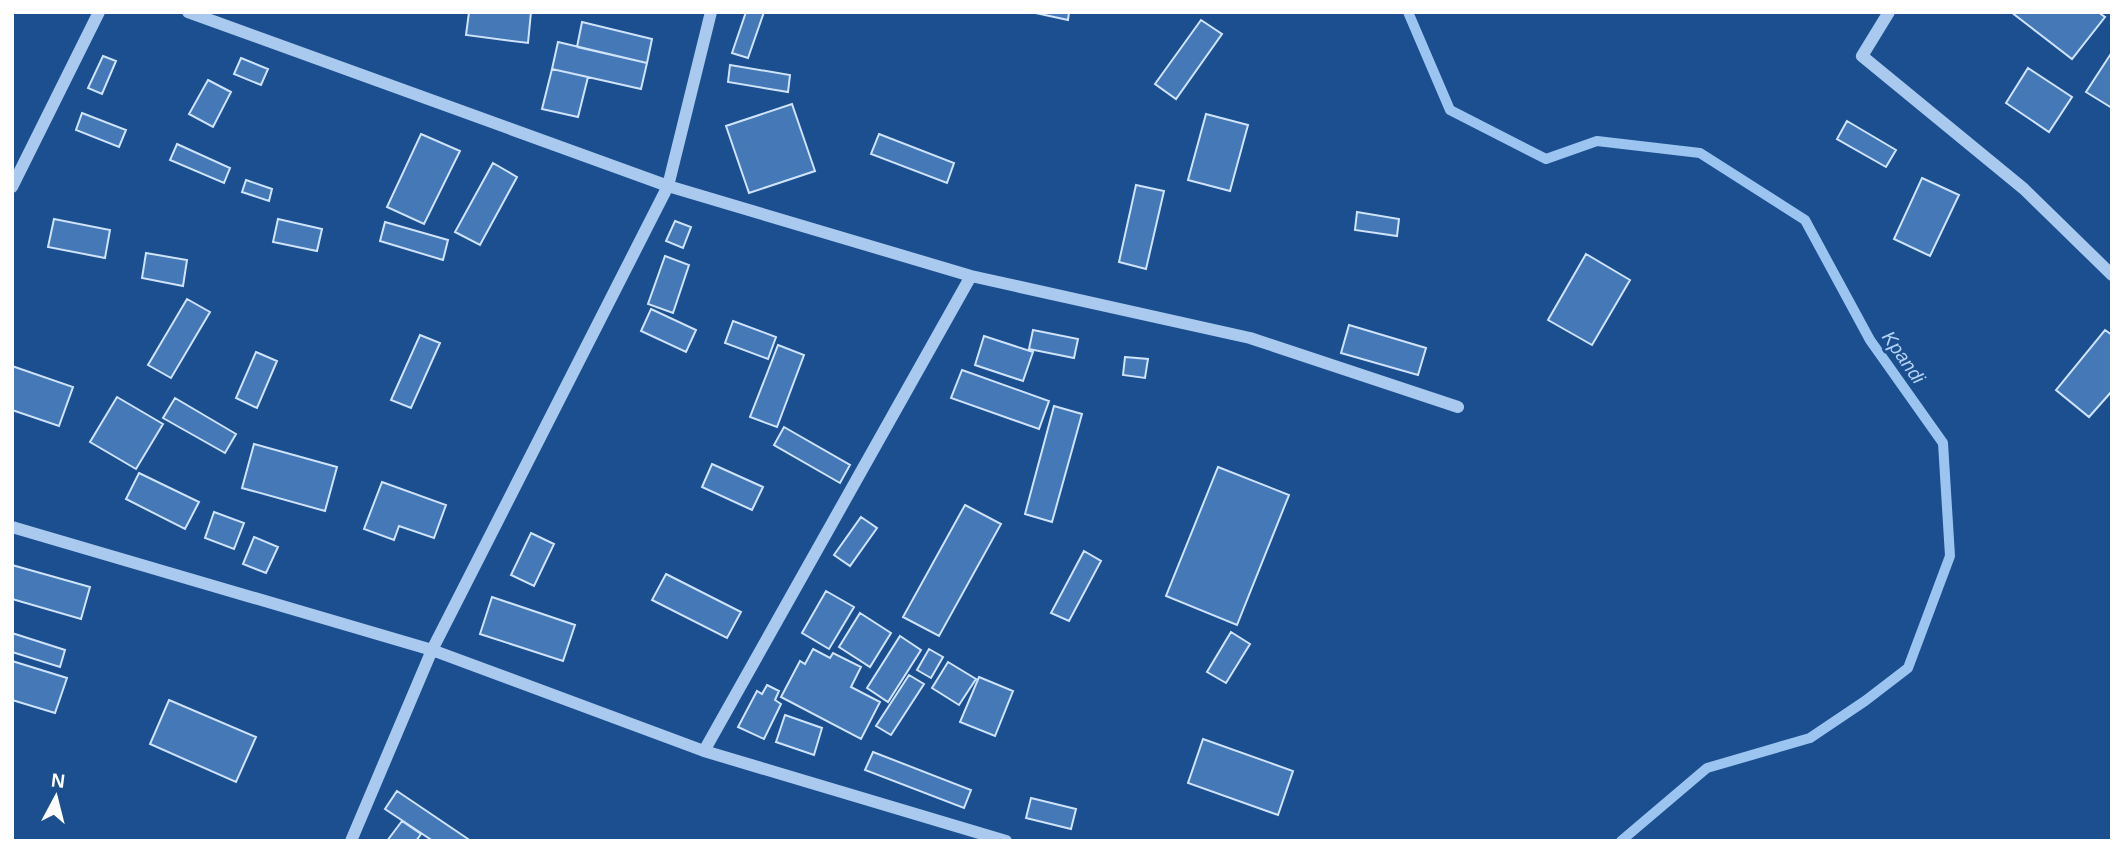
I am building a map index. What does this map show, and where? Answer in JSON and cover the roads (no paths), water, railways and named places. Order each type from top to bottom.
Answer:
[{"type":"street","points":[[12,187],[99,12]]},
{"type":"street","points":[[188,12],[668,186],[971,276],[1250,338],[1458,407]]},
{"type":"street","points":[[351,841],[432,650],[668,186],[711,12]]},
{"type":"street","points":[[1889,12],[1862,56],[2024,189],[2112,275]]},
{"type":"street","points":[[704,751],[971,276]]},
{"type":"street","points":[[12,527],[432,650],[704,751],[1006,841]]},
{"type":"waterway","name":"Kpandi","points":[[1408,12],[1450,110],[1546,159],[1597,141],[1700,153],[1805,220],[1870,340],[1943,443],[1950,556],[1908,668],[1810,738],[1707,768],[1621,841]]}]
